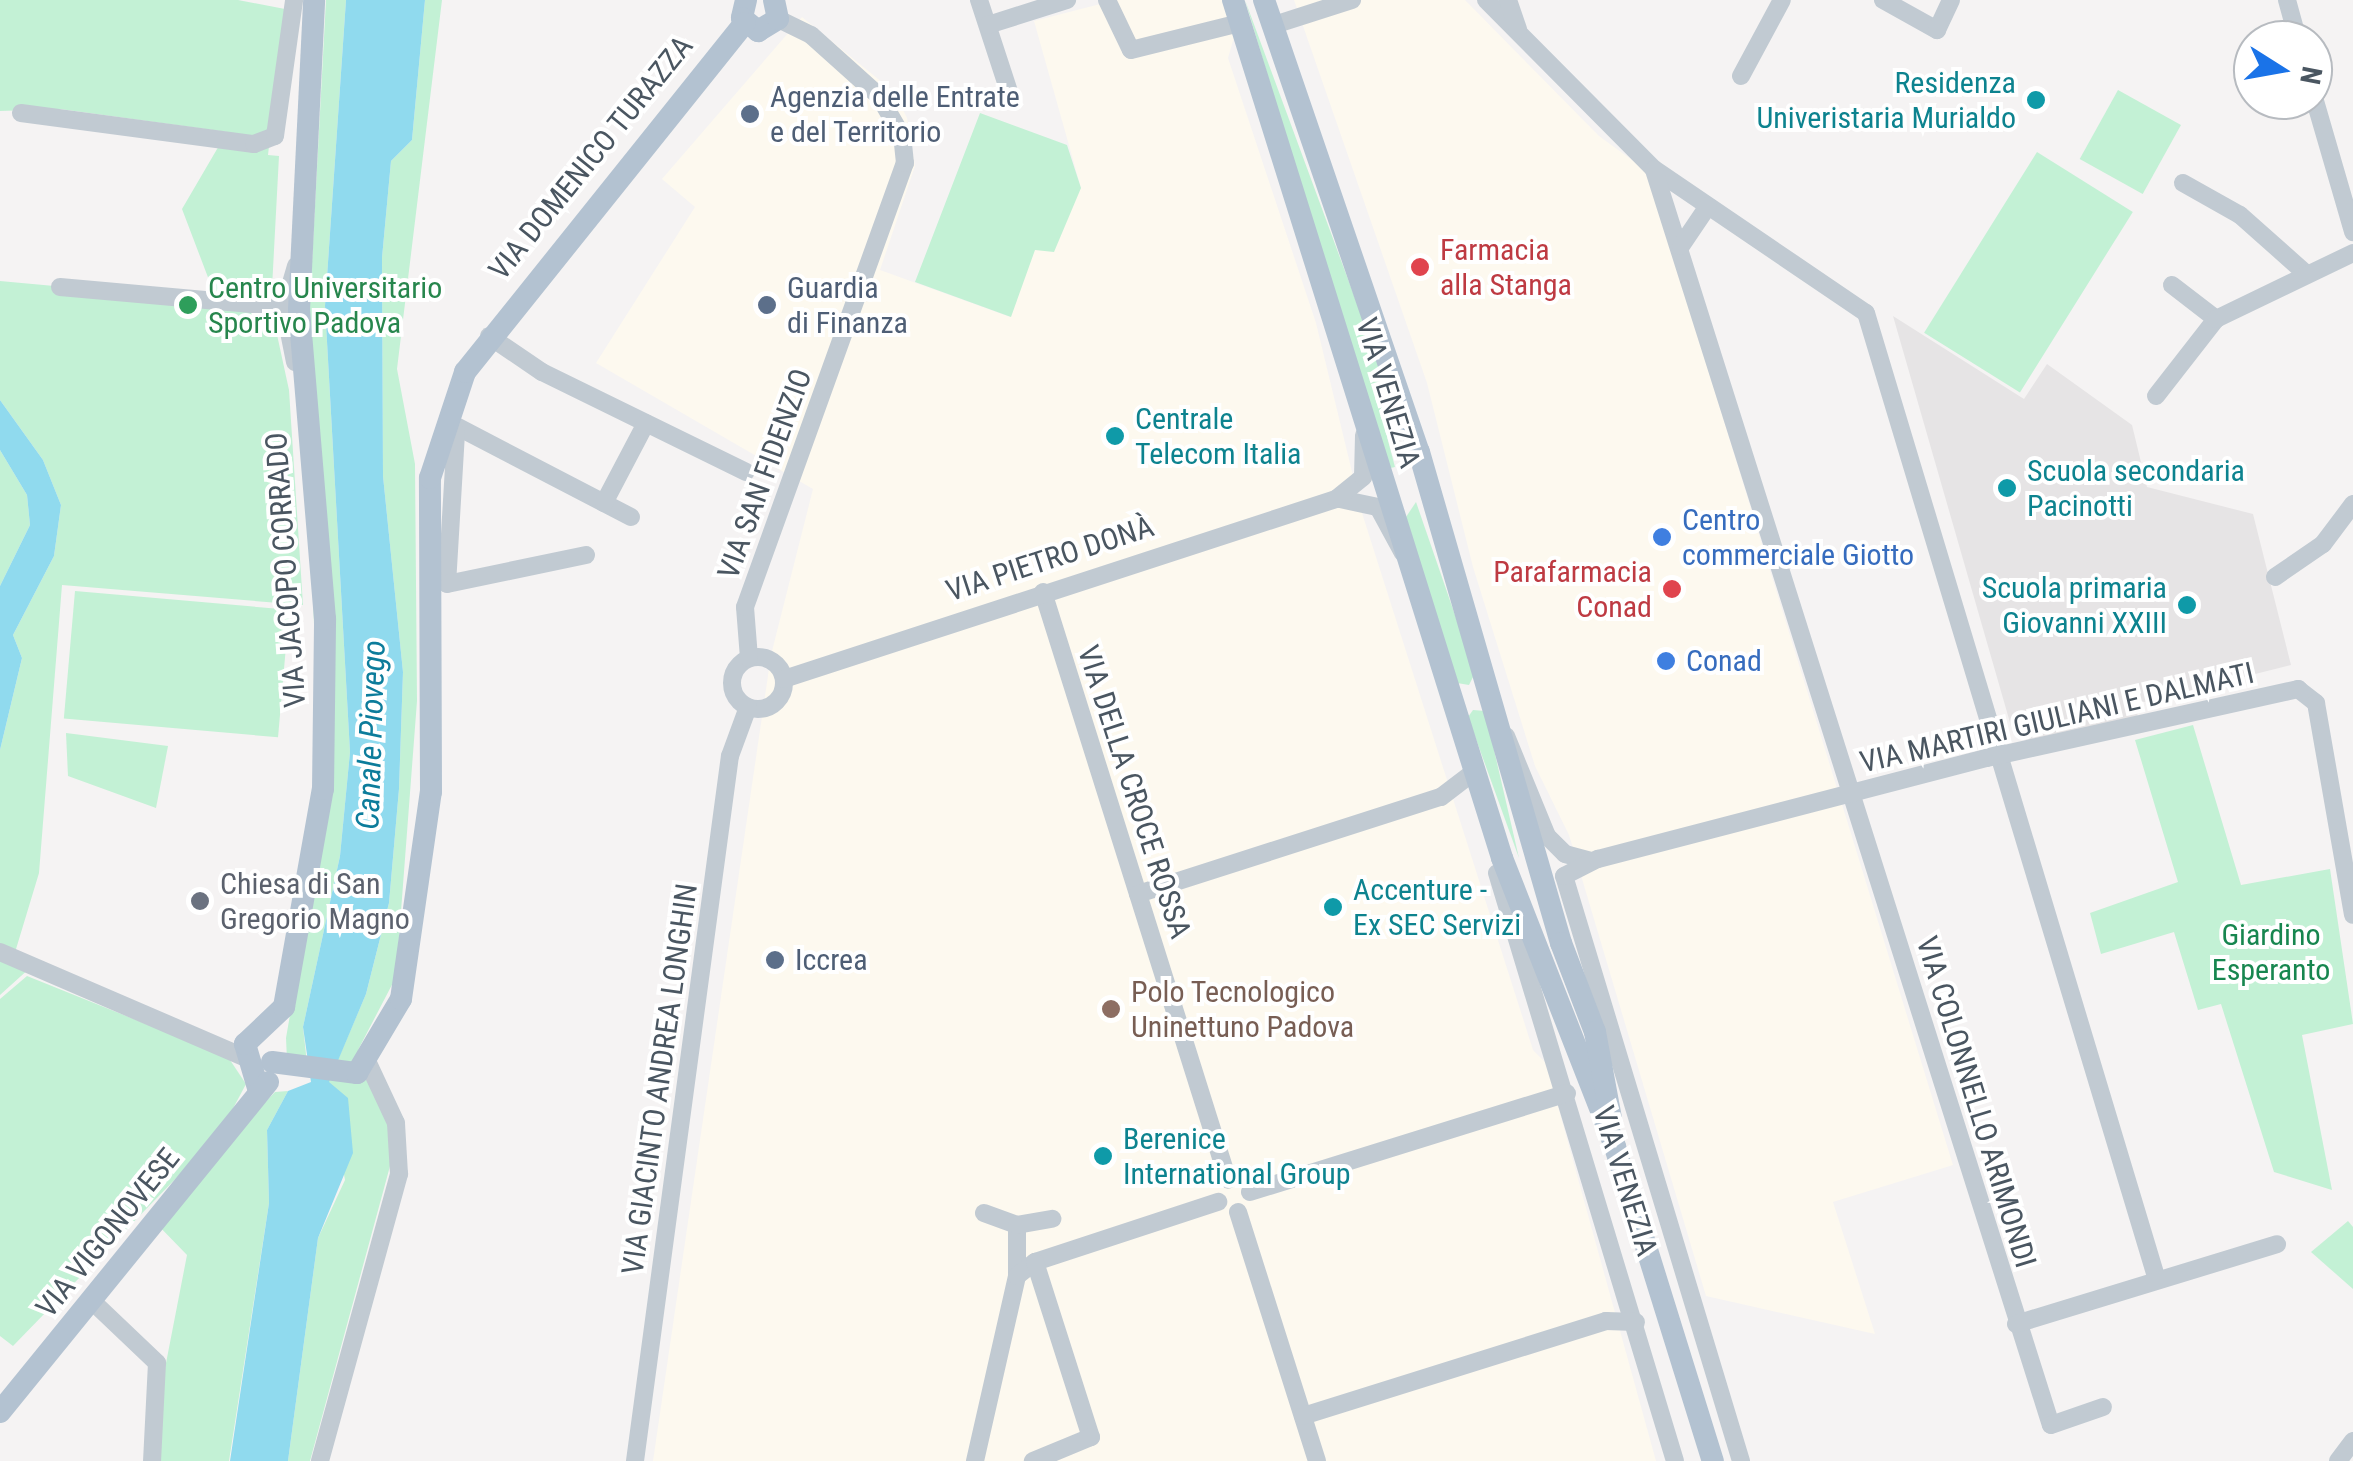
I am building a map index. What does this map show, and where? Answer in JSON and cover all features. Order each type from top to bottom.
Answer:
[{"type":"main road","name":"VIA JACOPO CORRADO","points":[[259,1060],[286,997],[323,789],[325,619],[303,395],[299,256],[314,0]]},
{"type":"main road","name":"VIA VENEZIA","points":[[1264,0],[1431,500],[1542,857],[1557,882],[1602,1057],[1614,1147]]},
{"type":"main road","name":"VIA DOMENICO TURAZZA","points":[[369,1065],[401,999],[421,903],[430,792],[430,478],[462,382],[489,336],[746,12],[758,31],[776,10]]},
{"type":"main road","name":"VIA VENEZIA","points":[[1236,12],[1364,433],[1395,512],[1403,554],[1474,772],[1506,869],[1614,1147],[1711,1455]]},
{"type":"main road","points":[[1395,512],[1404,487],[1431,500]]},
{"type":"main road","points":[[1506,869],[1526,872],[1542,857]]},
{"type":"main road","points":[[259,1060],[300,1072],[339,1076],[369,1065]]},
{"type":"main road","name":"VIA VIGONOVESE","points":[[0,1412],[92,1301],[259,1060]]},
{"type":"street","points":[[22,113],[254,144],[275,136],[294,0]]},
{"type":"street","points":[[979,0],[1010,95]]},
{"type":"street","points":[[988,24],[1067,0]]},
{"type":"street","points":[[1107,0],[1131,50],[1236,12]]},
{"type":"street","points":[[1274,25],[1352,0]]},
{"type":"street","points":[[1486,0],[1654,169],[1866,314],[2157,1280]]},
{"type":"street","points":[[1508,0],[1520,34]]},
{"type":"street","points":[[1741,76],[1782,0]]},
{"type":"street","points":[[1883,0],[1937,30],[1951,0]]},
{"type":"street","name":"VIA SAN FIDENZIO","points":[[748,707],[732,678],[749,658],[745,607],[905,163],[894,113],[880,96],[811,35],[776,10]]},
{"type":"street","points":[[2321,120],[2353,232]]},
{"type":"street","points":[[1654,169],[1788,594],[1837,773],[1826,802]]},
{"type":"street","points":[[2183,183],[2240,215],[2302,271]]},
{"type":"street","points":[[1681,246],[1708,206]]},
{"type":"street","points":[[2156,396],[2216,319],[2302,271],[2353,254]]},
{"type":"street","name":"VIA JACOPO CORRADO","points":[[299,256],[284,306],[303,395]]},
{"type":"street","points":[[2172,285],[2216,319]]},
{"type":"street","points":[[60,287],[284,306]]},
{"type":"street","points":[[489,336],[646,424],[746,472]]},
{"type":"street","name":"VIA DOMENICO TURAZZA","points":[[462,382],[458,427],[446,482],[447,584],[586,554]]},
{"type":"street","points":[[604,502],[646,424]]},
{"type":"street","points":[[458,427],[631,516]]},
{"type":"street","points":[[1336,499],[1363,476],[1364,433]]},
{"type":"street","points":[[1336,499],[1378,507],[1403,554]]},
{"type":"street","name":"VIA PIETRO DONÀ","points":[[784,679],[1336,499]]},
{"type":"street","points":[[2275,577],[2324,544],[2353,504]]},
{"type":"street","name":"VIA DELLA CROCE ROSSA","points":[[1043,592],[1228,1180]]},
{"type":"street","name":"VIA COLONNELLO ARIMONDI","points":[[1788,594],[2051,1426],[2103,1407]]},
{"type":"street","points":[[748,707],[774,704],[784,679],[771,660],[749,658]]},
{"type":"street","name":"VIA MARTIRI GIULIANI E DALMATI","points":[[1595,860],[2298,689],[2316,704],[2349,873],[2353,915]]},
{"type":"street","name":"VIA GIACINTO ANDREA LONGHIN","points":[[635,1461],[730,756],[748,707]]},
{"type":"street","name":"VIA VENEZIA","points":[[1506,736],[1547,836],[1595,860]]},
{"type":"street","points":[[1138,894],[1441,798],[1474,772]]},
{"type":"street","name":"VIA VENEZIA","points":[[1485,804],[1491,856],[1567,1093],[1675,1461]]},
{"type":"street","points":[[1557,882],[1595,860]]},
{"type":"street","name":"VIA VENEZIA","points":[[1557,882],[1637,1120],[1741,1461]]},
{"type":"street","points":[[8,956],[259,1060]]},
{"type":"street","name":"VIA VENEZIA","points":[[1602,1057],[1637,1120]]},
{"type":"street","points":[[320,1461],[400,1174],[396,1122],[369,1065]]},
{"type":"street","points":[[1238,1212],[1250,1192],[1567,1093]]},
{"type":"street","points":[[1218,1202],[1228,1180],[1250,1192]]},
{"type":"street","points":[[1017,1276],[1034,1262],[1218,1202],[1238,1212],[1317,1461]]},
{"type":"street","points":[[984,1213],[1017,1225],[1052,1219]]},
{"type":"street","points":[[975,1461],[1017,1276],[1017,1225]]},
{"type":"street","points":[[2016,1324],[2277,1244]]},
{"type":"street","points":[[1034,1262],[1091,1437],[1034,1461]]},
{"type":"street","points":[[92,1301],[158,1363],[152,1461]]},
{"type":"street","points":[[1303,1416],[1606,1321],[1636,1322]]},
{"type":"street","points":[[2338,1461],[2353,1440]]},
{"type":"shaded area","points":[[1116,0],[1223,0],[1234,37],[1228,58],[1316,323],[1362,513],[1533,1050],[1546,1063],[1656,1461],[653,1461],[771,655],[813,489],[596,363],[695,207],[662,179],[802,17],[894,92],[907,118],[915,166],[880,270],[1010,317],[1035,249],[1081,188],[1034,21]]},
{"type":"shaded area","points":[[1294,0],[1465,0],[1599,136],[1647,171],[1953,1165],[1833,1202],[1875,1334],[1706,1296],[1569,835],[1535,766],[1473,567],[1427,383]]},
{"type":"shaded area","points":[[1893,316],[2024,399],[2047,364],[2132,425],[2147,487],[2253,514],[2291,665],[2136,704],[2138,718],[2036,745],[2013,733]]},
{"type":"green space","name":"Centro Universitario Sportivo Padova","points":[[0,0],[238,0],[285,9],[268,155],[279,156],[271,307],[289,390],[303,605],[62,585],[39,873],[13,959],[31,967],[0,995],[0,750],[22,658],[13,635],[54,556],[61,505],[43,460],[0,400],[0,281],[217,301],[182,209],[227,132],[60,109],[0,111]]},
{"type":"green space","points":[[326,0],[346,0],[325,306],[350,752],[340,856],[303,1027],[307,1063],[287,1060],[286,1038],[322,830],[305,393]]},
{"type":"green space","points":[[425,0],[442,0],[397,369],[415,464],[417,701],[396,977],[358,1050],[396,1144],[310,1461],[288,1461],[318,1238],[345,1180],[328,1083],[366,994],[389,903],[399,789],[403,672],[383,476],[382,258],[391,161],[412,140]]},
{"type":"green space","points":[[1245,0],[1401,423],[1387,437],[1395,467],[1386,469]]},
{"type":"green space","points":[[2118,90],[2181,125],[2143,194],[2080,159]]},
{"type":"green space","points":[[980,113],[1067,145],[1081,188],[1054,252],[1035,250],[1011,317],[915,282]]},
{"type":"green space","points":[[2037,152],[2133,212],[2020,393],[1924,333]]},
{"type":"green space","points":[[0,450],[27,495],[30,525],[0,586]]},
{"type":"green space","points":[[1416,502],[1475,673],[1469,685],[1457,683],[1406,517]]},
{"type":"green space","points":[[75,591],[289,610],[278,737],[64,719]]},
{"type":"green space","points":[[1473,710],[1485,711],[1519,858],[1468,717]]},
{"type":"green space","name":"Giardino Esperanto","points":[[2193,725],[2241,885],[2330,869],[2353,1024],[2302,1035],[2332,1190],[2274,1172],[2221,1004],[2198,1010],[2174,932],[2101,954],[2090,913],[2178,882],[2135,740]]},
{"type":"green space","points":[[66,733],[168,746],[156,808],[68,776]]},
{"type":"green space","points":[[27,976],[228,1057],[246,1084],[220,1133],[13,1346],[0,1336],[0,999]]},
{"type":"green space","points":[[288,1091],[267,1130],[269,1203],[229,1461],[147,1461],[187,1255],[153,1220],[275,1092]]},
{"type":"green space","points":[[2348,1221],[2353,1227],[2353,1289],[2311,1252]]},
{"type":"water","name":"Canale Piovego","points":[[346,0],[425,0],[412,140],[391,161],[382,258],[383,476],[403,672],[399,789],[389,903],[366,994],[329,1082],[348,1098],[353,1153],[318,1238],[288,1461],[230,1461],[269,1203],[267,1130],[288,1091],[311,1082],[303,1027],[340,856],[350,752],[325,306]]},
{"type":"water","points":[[0,400],[43,460],[61,505],[54,556],[13,635],[22,658],[0,750],[0,586],[30,525],[27,495],[0,450]]},
{"type":"place","name":"Residenza Univeristaria Murialdo","points":[[2036,100]]},
{"type":"place","name":"Agenzia delle Entrate e del Territorio","points":[[750,114]]},
{"type":"place","name":"Farmacia alla Stanga","points":[[1420,267]]},
{"type":"place","name":"Centro Universitario Sportivo Padova","points":[[188,305]]},
{"type":"place","name":"Guardia di Finanza","points":[[767,305]]},
{"type":"place","name":"Centrale Telecom Italia","points":[[1115,436]]},
{"type":"place","name":"Scuola secondaria Pacinotti","points":[[2007,488]]},
{"type":"place","name":"Centro commerciale Giotto","points":[[1662,537]]},
{"type":"place","name":"Parafarmacia Conad","points":[[1672,589]]},
{"type":"place","name":"Scuola primaria Giovanni XXIII","points":[[2187,605]]},
{"type":"place","name":"Conad","points":[[1666,661]]},
{"type":"place","name":"Chiesa di San Gregorio Magno","points":[[200,901]]},
{"type":"place","name":"Accenture - Ex SEC Servizi","points":[[1333,907]]},
{"type":"place","name":"Iccrea","points":[[775,960]]},
{"type":"place","name":"Polo Tecnologico Uninettuno Padova","points":[[1111,1009]]},
{"type":"place","name":"Berenice International Group","points":[[1103,1156]]}]
